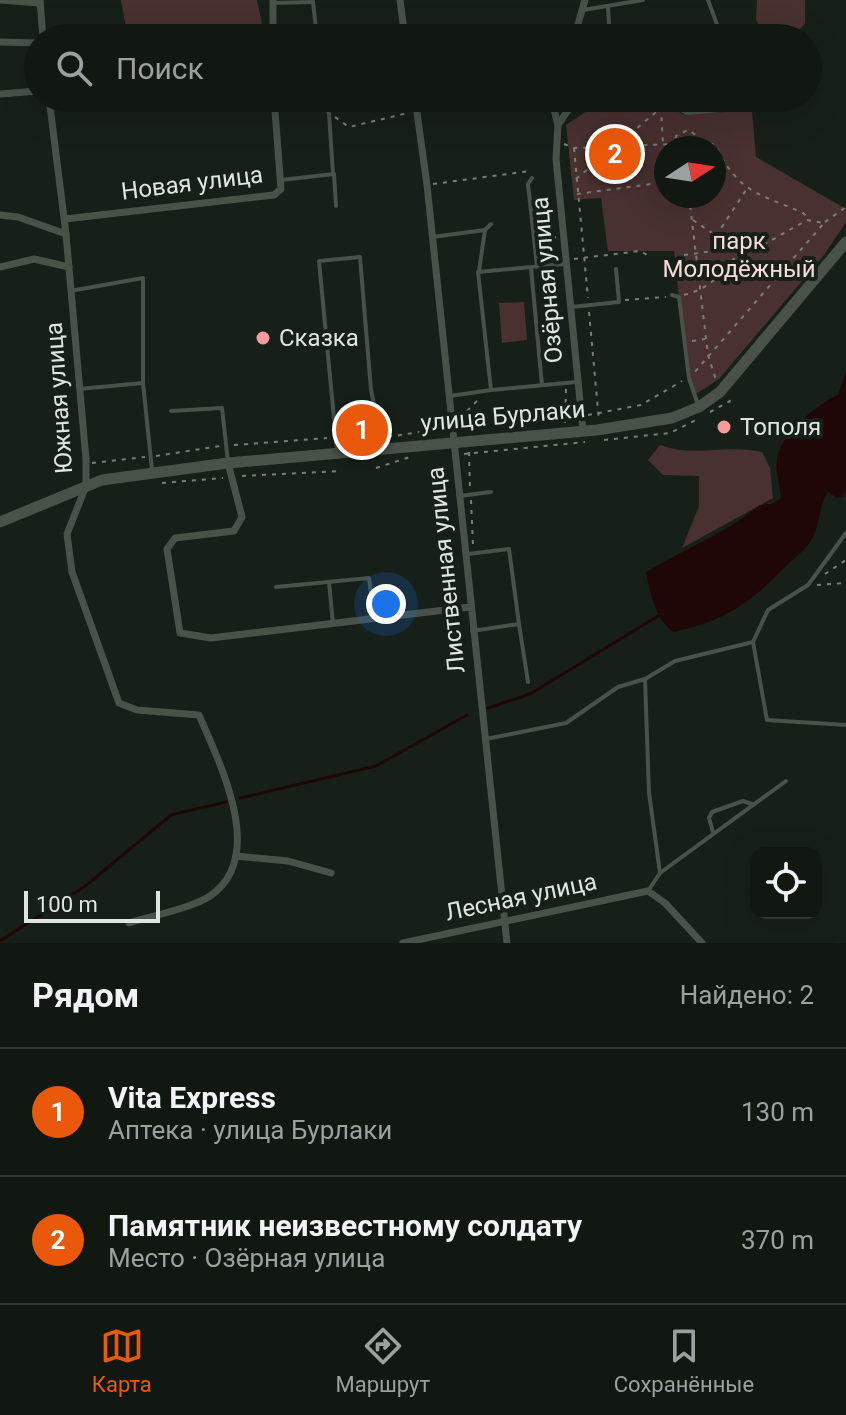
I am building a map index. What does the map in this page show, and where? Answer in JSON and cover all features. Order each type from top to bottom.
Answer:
[{"type":"street","points":[[0,0],[40,2],[42,24]]},
{"type":"street","points":[[400,0],[403,24]]},
{"type":"street","points":[[577,24],[585,0]]},
{"type":"street","points":[[273,2],[273,24]]},
{"type":"street","points":[[0,42],[24,43]]},
{"type":"street","points":[[0,94],[24,92]]},
{"type":"street","name":"Южная улица","points":[[51,112],[65,219],[86,486],[67,534],[72,572],[106,674],[119,703],[137,710],[199,715],[232,795],[236,856]]},
{"type":"street","name":"Новая улица","points":[[65,219],[274,195],[281,189],[275,112]]},
{"type":"street","name":"Лиственная улица","points":[[417,112],[447,397],[468,554],[472,631],[502,921],[507,943]]},
{"type":"street","name":"Озёрная улица","points":[[555,112],[558,125],[556,159],[564,264],[583,431]]},
{"type":"street","points":[[558,125],[567,112]]},
{"type":"street","points":[[0,215],[18,217],[66,234]]},
{"type":"street","name":"улица Бурлаки","points":[[0,522],[86,486],[152,472],[337,453],[382,443],[567,438],[583,431],[672,418],[699,407],[720,392],[846,242]]},
{"type":"street","points":[[0,267],[34,259],[69,267]]},
{"type":"street","points":[[228,463],[242,517],[234,531],[175,538],[167,549],[180,633],[211,638],[470,607]]},
{"type":"street","points":[[129,923],[210,897],[228,878],[236,856],[288,861],[331,873]]},
{"type":"street","points":[[648,891],[665,903],[702,943]]},
{"type":"street","name":"Лесная улица","points":[[403,943],[648,891]]},
{"type":"lane","points":[[580,10],[608,8],[643,0]]},
{"type":"lane","points":[[708,0],[717,24]]},
{"type":"lane","points":[[273,2],[313,1],[315,24]]},
{"type":"lane","points":[[608,8],[609,24]]},
{"type":"lane","points":[[329,114],[336,206]]},
{"type":"lane","points":[[281,180],[334,174]]},
{"type":"lane","points":[[532,178],[528,184],[537,266]]},
{"type":"lane","points":[[491,224],[485,230],[478,272],[491,390]]},
{"type":"lane","points":[[430,237],[485,230]]},
{"type":"lane","points":[[337,453],[319,261],[360,257],[371,390],[382,443]]},
{"type":"lane","points":[[478,272],[564,264]]},
{"type":"lane","points":[[530,267],[542,385]]},
{"type":"lane","points":[[568,308],[619,300],[616,269]]},
{"type":"lane","points":[[70,291],[143,278],[143,383],[152,472]]},
{"type":"lane","points":[[672,295],[679,297],[689,378],[699,407]]},
{"type":"lane","points":[[447,397],[576,382]]},
{"type":"lane","points":[[79,389],[143,383]]},
{"type":"lane","points":[[171,411],[222,408],[228,463]]},
{"type":"lane","points":[[459,496],[491,492]]},
{"type":"lane","points":[[846,533],[808,585],[768,610],[753,642],[767,720],[846,725]]},
{"type":"lane","points":[[468,554],[509,549],[528,682]]},
{"type":"lane","points":[[276,587],[369,578],[374,620]]},
{"type":"lane","points":[[329,582],[333,625]]},
{"type":"lane","points":[[472,631],[519,624]]},
{"type":"lane","points":[[484,740],[566,723],[618,687],[645,679],[675,661],[753,642]]},
{"type":"lane","points":[[645,679],[651,821],[660,873]]},
{"type":"lane","points":[[648,891],[660,873],[786,781]]},
{"type":"lane","points":[[713,832],[709,823],[712,812],[743,801],[752,804]]},
{"type":"path","points":[[328,126],[349,127],[413,112]]},
{"type":"path","points":[[575,179],[656,112]]},
{"type":"path","points":[[661,112],[663,136]]},
{"type":"path","points":[[329,114],[349,127]]},
{"type":"path","points":[[676,136],[688,130],[698,136]]},
{"type":"path","points":[[559,142],[574,148],[654,145]]},
{"type":"path","points":[[613,146],[609,161],[618,161]]},
{"type":"path","points":[[619,189],[618,161],[628,146]]},
{"type":"path","points":[[574,148],[576,194],[600,414],[641,405],[689,378],[709,359],[824,223],[846,207]]},
{"type":"path","points":[[726,167],[746,189],[803,213],[810,221]]},
{"type":"path","points":[[427,185],[531,171]]},
{"type":"path","points":[[576,194],[654,184]]},
{"type":"path","points":[[716,236],[746,189]]},
{"type":"path","points":[[455,455],[567,438],[670,433],[730,401],[720,392],[709,359],[691,208]]},
{"type":"path","points":[[692,219],[716,236],[719,250]]},
{"type":"path","points":[[684,255],[765,244],[810,221],[824,223]]},
{"type":"path","points":[[535,246],[563,235]]},
{"type":"path","points":[[619,300],[679,297],[701,292],[712,284],[743,247]]},
{"type":"path","points":[[583,258],[640,251],[647,255]]},
{"type":"path","points":[[685,342],[706,339]]},
{"type":"path","points":[[566,383],[567,438]]},
{"type":"path","points":[[206,447],[336,437],[343,441],[382,443],[451,425],[474,406],[482,392]]},
{"type":"path","points":[[565,417],[580,415]]},
{"type":"path","points":[[468,554],[475,537],[469,453]]},
{"type":"path","points":[[376,468],[413,456]]},
{"type":"path","points":[[161,483],[342,471]]},
{"type":"path","points":[[808,585],[846,560]]},
{"type":"path","points":[[808,585],[846,583]]},
{"type":"green space","points":[[121,0],[257,0],[262,24],[125,24]]},
{"type":"green space","points":[[757,0],[805,0],[804,24],[759,24],[756,20]]},
{"type":"green space","name":"парк Молодёжный","points":[[586,112],[752,112],[756,157],[846,209],[846,222],[824,255],[719,379],[696,394],[688,383],[674,251],[608,251],[601,198],[574,200],[566,125]]},
{"type":"green space","points":[[524,302],[527,340],[502,343],[499,303]]},
{"type":"green space","points":[[660,445],[697,451],[735,449],[762,452],[770,468],[773,498],[682,548],[699,506],[699,476],[663,475],[648,460]]},
{"type":"shaded area","points":[[846,371],[846,491],[843,497],[837,498],[828,492],[810,542],[759,592],[722,616],[674,632],[658,614],[646,572],[719,533],[760,505],[772,504],[781,498],[777,459],[785,440],[801,421],[838,395]]},
{"type":"waterway","points":[[488,708],[530,694],[663,613]]},
{"type":"waterway","points":[[240,798],[376,766],[467,715]]},
{"type":"waterway","points":[[0,941],[84,887],[171,815],[226,802]]},
{"type":"place","name":"Памятник неизвестному солдату","points":[[615,154]]},
{"type":"place","name":"Сказка","points":[[263,338]]},
{"type":"place","name":"Тополя","points":[[724,427]]},
{"type":"place","name":"Vita Express","points":[[362,430]]}]
